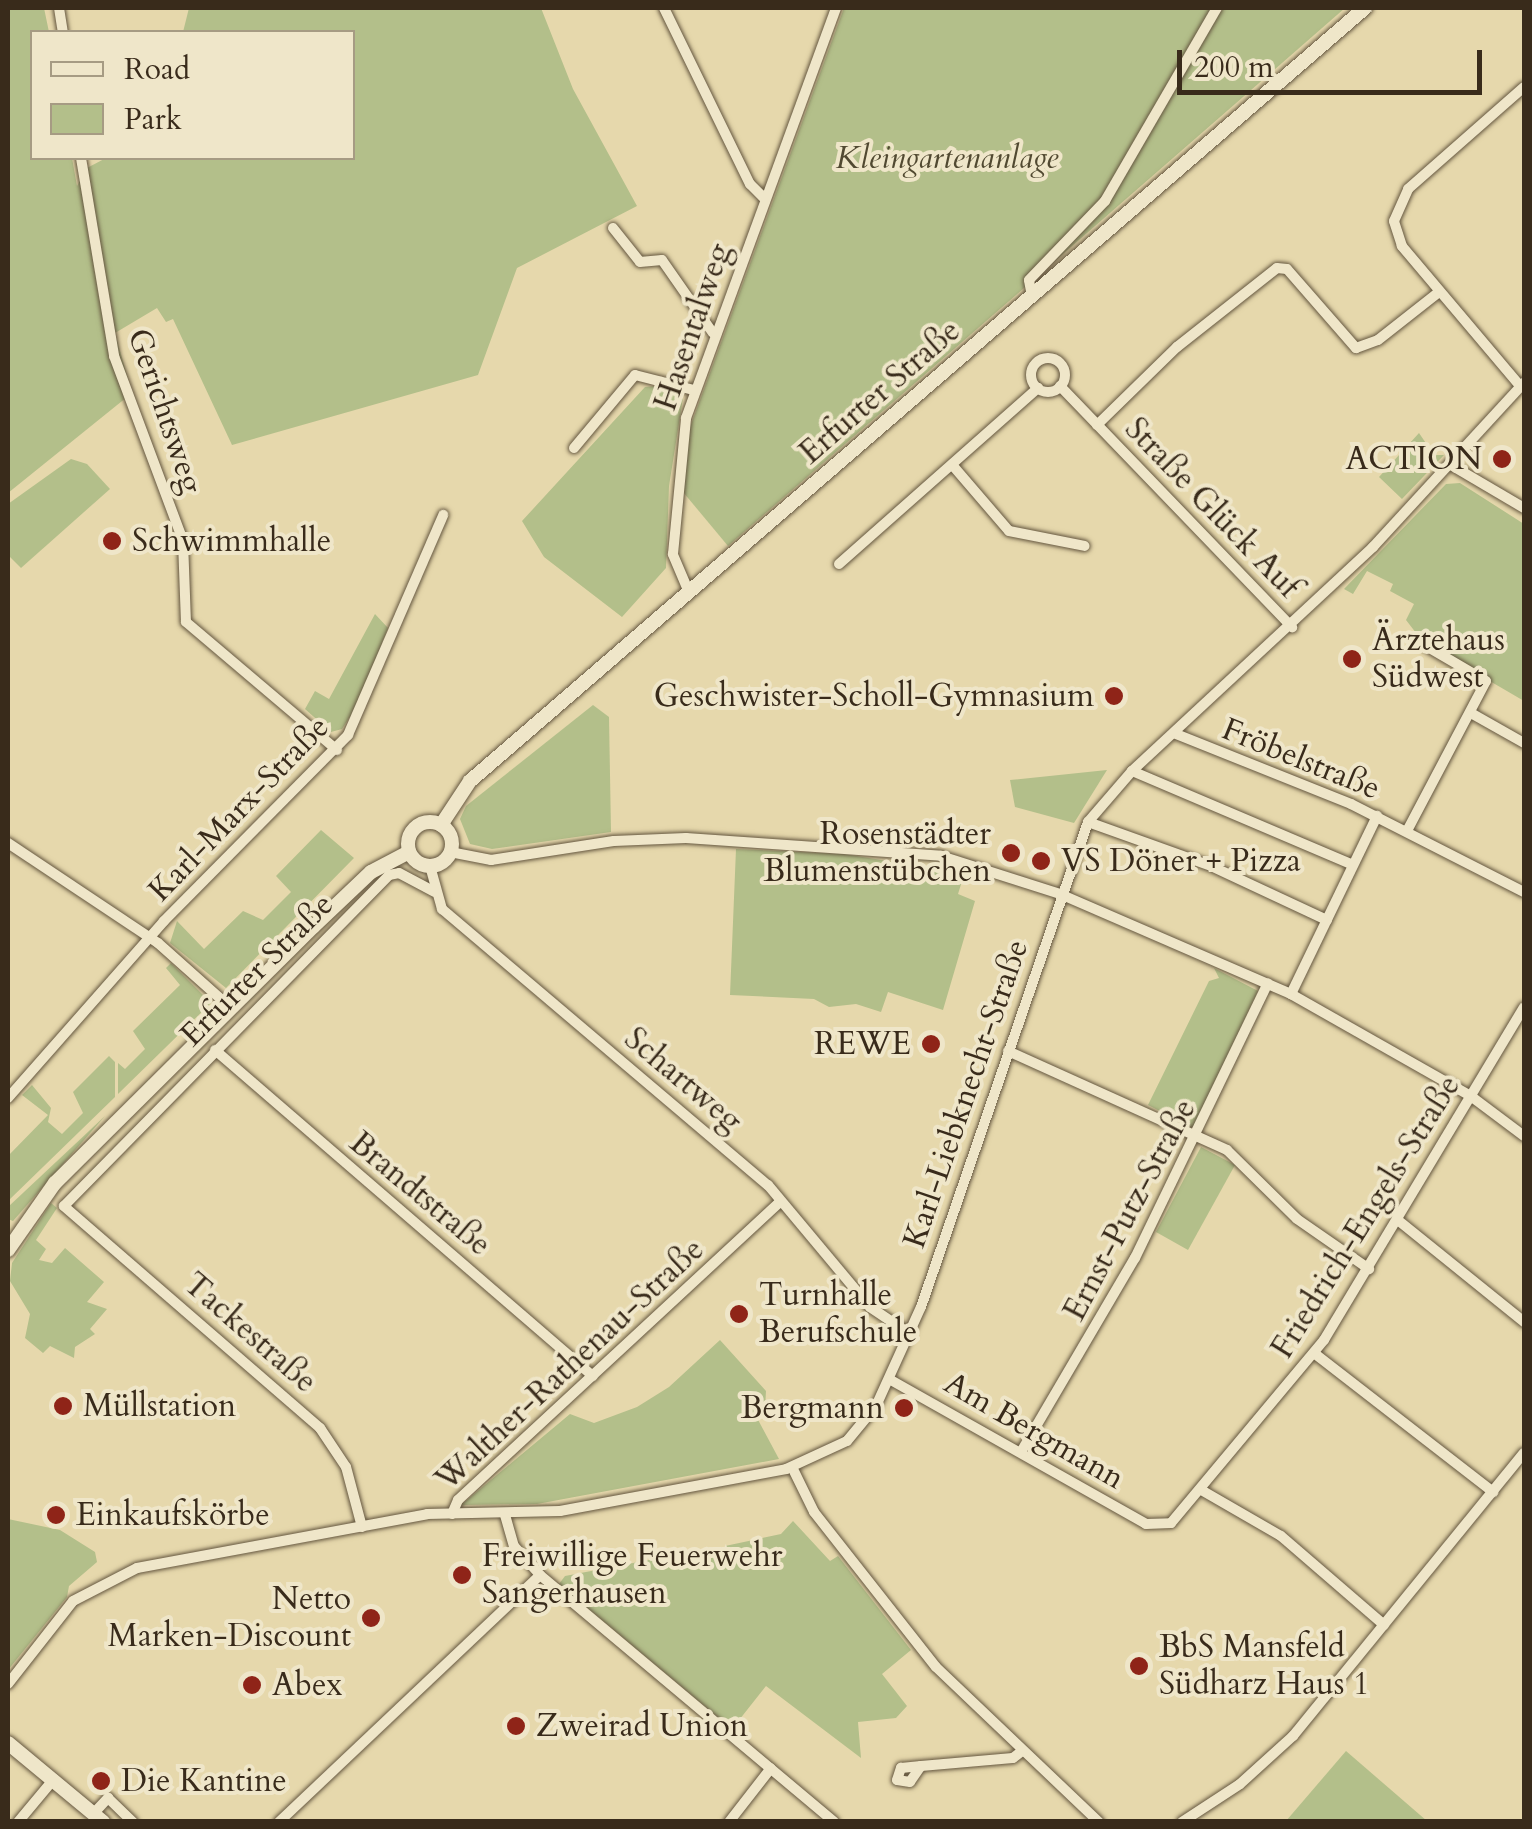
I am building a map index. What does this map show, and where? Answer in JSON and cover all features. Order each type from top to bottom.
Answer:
[{"type":"main road","name":"Erfurter Straße","points":[[441,825],[470,780],[1365,8]]},
{"type":"main road","points":[[441,825],[451,837],[450,852],[430,866],[410,852],[416,827],[441,825]]},
{"type":"main road","name":"Erfurter Straße","points":[[8,1250],[41,1200],[231,1008],[364,877],[410,852]]},
{"type":"main road","points":[[8,1743],[99,1817]]},
{"type":"street","points":[[664,8],[750,184],[764,198]]},
{"type":"street","name":"Hasentalweg","points":[[688,590],[676,572],[673,545],[680,450],[694,390],[836,8]]},
{"type":"street","points":[[1032,296],[1028,280],[1105,201],[1217,8]]},
{"type":"street","points":[[1523,385],[1398,240],[1396,207],[1415,182],[1524,88]]},
{"type":"street","name":"Gerichtsweg","points":[[81,160],[114,356],[183,542],[186,622],[337,750]]},
{"type":"street","points":[[613,228],[640,262],[662,260],[714,334]]},
{"type":"street","name":"Straße Glück Auf","points":[[1097,425],[1177,348],[1283,267],[1357,348],[1378,340],[1439,292]]},
{"type":"street","name":"Straße Glück Auf","points":[[839,564],[954,467],[1038,388],[1032,369],[1048,358],[1064,370],[1060,386],[1292,627]]},
{"type":"street","points":[[574,448],[635,375],[694,390]]},
{"type":"street","name":"Karl-Liebknecht-Straße","points":[[452,1514],[560,1510],[792,1467],[853,1436],[889,1378],[910,1334],[1088,822],[1132,771],[1292,627],[1451,465],[1523,385]]},
{"type":"street","points":[[1038,388],[1060,386]]},
{"type":"street","points":[[1451,465],[1524,508]]},
{"type":"street","points":[[954,467],[1009,532],[1085,546]]},
{"type":"street","name":"Karl-Marx-Straße","points":[[8,1098],[150,937],[337,750],[356,722],[443,515]]},
{"type":"street","name":"Fröbelstraße","points":[[1408,830],[1471,713],[1483,675],[1421,643]]},
{"type":"street","points":[[1471,713],[1524,743]]},
{"type":"street","name":"Fröbelstraße","points":[[1176,734],[1408,830],[1524,892]]},
{"type":"street","points":[[1132,771],[1353,865]]},
{"type":"street","points":[[1291,994],[1377,816]]},
{"type":"street","points":[[1088,822],[1211,866],[1327,920]]},
{"type":"street","points":[[450,852],[491,860],[614,841],[686,838],[842,844],[941,856],[1060,894],[1291,994],[1472,1097],[1524,1136]]},
{"type":"street","points":[[8,843],[150,937],[231,1008]]},
{"type":"street","points":[[430,866],[434,892]]},
{"type":"street","name":"Erfurter Straße","points":[[64,1206],[389,875],[401,874],[434,892]]},
{"type":"street","name":"Schartweg","points":[[434,892],[442,909],[780,1202],[870,1307],[910,1334]]},
{"type":"street","name":"Ernst-Putz-Straße","points":[[1021,1452],[1074,1371],[1199,1137],[1268,983]]},
{"type":"street","name":"Friedrich-Engels-Straße","points":[[1154,1526],[1179,1518],[1314,1353],[1369,1269],[1524,1007]]},
{"type":"street","name":"Brandtstraße","points":[[215,1050],[593,1376]]},
{"type":"street","points":[[1008,1052],[1230,1153],[1298,1218],[1369,1269]]},
{"type":"street","points":[[113,1126],[128,1140]]},
{"type":"street","name":"Walther-Rathenau-Straße","points":[[8,1684],[73,1602],[106,1578],[165,1561],[452,1514],[458,1500],[780,1202]]},
{"type":"street","name":"Tackestraße","points":[[64,1206],[320,1428],[346,1467],[362,1527]]},
{"type":"street","points":[[1398,1221],[1524,1322]]},
{"type":"street","points":[[1314,1353],[1493,1492]]},
{"type":"street","name":"Am Bergmann","points":[[889,1378],[1154,1526]]},
{"type":"street","points":[[1182,1822],[1275,1754],[1524,1453]]},
{"type":"street","points":[[792,1467],[812,1508],[926,1656],[1098,1822]]},
{"type":"street","points":[[1203,1492],[1280,1536],[1384,1625]]},
{"type":"street","points":[[505,1514],[510,1539],[540,1574],[834,1822]]},
{"type":"street","points":[[279,1822],[540,1574]]},
{"type":"street","points":[[921,1766],[1014,1758],[1022,1751]]},
{"type":"street","points":[[729,1822],[771,1768]]},
{"type":"street","points":[[18,1822],[54,1778]]},
{"type":"street","points":[[99,1817],[108,1798],[133,1822]]},
{"type":"green space","points":[[8,8],[44,8],[49,30],[30,30],[30,160],[72,160],[77,186],[87,168],[102,160],[355,160],[355,30],[184,30],[189,8],[541,8],[573,89],[637,206],[517,268],[478,375],[232,445],[173,319],[166,322],[157,308],[115,333],[132,393],[8,493]]},
{"type":"green space","name":"Kleingartenanlage","points":[[844,8],[1345,8],[728,546],[683,492],[689,430]]},
{"type":"green space","points":[[665,385],[683,398],[669,486],[666,568],[622,617],[544,557],[522,521],[645,387]]},
{"type":"green space","points":[[1419,433],[1434,455],[1444,455],[1402,499],[1379,477]]},
{"type":"green space","points":[[71,459],[87,464],[110,489],[21,568],[8,555],[8,504]]},
{"type":"green space","points":[[1460,483],[1524,524],[1524,701],[1423,642],[1406,620],[1414,604],[1390,591],[1393,584],[1367,571],[1353,594],[1344,589],[1446,484]]},
{"type":"green space","points":[[375,614],[388,628],[358,704],[342,729],[331,732],[305,709],[315,691],[329,699]]},
{"type":"green space","points":[[593,705],[609,717],[611,832],[492,849],[470,844],[460,819],[466,806]]},
{"type":"green space","points":[[1107,770],[1074,823],[1015,807],[1010,780]]},
{"type":"green space","points":[[321,830],[354,858],[226,988],[170,943],[177,921],[204,949],[243,911],[263,920],[291,892],[276,876]]},
{"type":"green space","points":[[736,849],[844,854],[956,872],[963,878],[958,894],[975,901],[943,1010],[888,992],[881,1012],[856,1004],[829,1007],[814,999],[730,995]]},
{"type":"green space","points":[[171,963],[211,1003],[118,1094],[118,1063],[125,1069],[145,1049],[133,1031],[180,985],[166,968]]},
{"type":"green space","points":[[1214,968],[1258,991],[1193,1128],[1148,1105],[1209,981],[1219,978]]},
{"type":"green space","points":[[109,1056],[115,1062],[115,1097],[8,1201],[8,1156],[48,1115],[22,1095],[32,1085],[51,1108],[48,1122],[62,1134],[83,1113],[73,1092]]},
{"type":"green space","points":[[105,1116],[13,1221],[8,1219],[8,1207]]},
{"type":"green space","points":[[1201,1147],[1235,1165],[1188,1250],[1156,1232]]},
{"type":"green space","points":[[51,1203],[57,1208],[36,1240],[46,1249],[39,1260],[52,1263],[65,1248],[104,1282],[87,1302],[107,1309],[90,1329],[95,1334],[75,1347],[74,1358],[50,1346],[43,1353],[25,1338],[30,1314],[10,1281],[12,1263]]},
{"type":"green space","points":[[720,1340],[766,1391],[765,1409],[756,1416],[779,1459],[537,1504],[461,1505],[570,1414],[594,1423],[637,1407],[669,1387]]},
{"type":"green space","points":[[8,1519],[60,1530],[95,1552],[97,1562],[69,1586],[67,1597],[8,1670]]},
{"type":"green space","points":[[793,1521],[830,1561],[838,1556],[911,1650],[882,1674],[907,1706],[896,1718],[858,1722],[861,1758],[766,1686],[732,1729],[559,1584],[565,1576],[701,1550],[703,1558],[726,1554],[725,1546],[781,1534]]},
{"type":"green space","points":[[1346,1751],[1427,1821],[1286,1821]]},
{"type":"place","name":"ACTION","points":[[1502,459]]},
{"type":"place","name":"Schwimmhalle","points":[[112,541]]},
{"type":"place","name":"Ärztehaus Südwest","points":[[1352,659]]},
{"type":"place","name":"Geschwister-Scholl-Gymnasium","points":[[1114,696]]},
{"type":"place","name":"Rosenstädter Blumenstübchen","points":[[1011,853]]},
{"type":"place","name":"VS Döner + Pizza","points":[[1041,861]]},
{"type":"place","name":"REWE","points":[[931,1044]]},
{"type":"place","name":"Turnhalle Berufschule","points":[[739,1314]]},
{"type":"place","name":"Müllstation","points":[[63,1406]]},
{"type":"place","name":"Bergmann","points":[[904,1408]]},
{"type":"place","name":"Einkaufskörbe","points":[[56,1515]]},
{"type":"place","name":"Freiwillige Feuerwehr Sangerhausen","points":[[462,1575]]},
{"type":"place","name":"Netto Marken-Discount","points":[[371,1618]]},
{"type":"place","name":"BbS Mansfeld Südharz Haus 1","points":[[1139,1666]]},
{"type":"place","name":"Abex","points":[[252,1685]]},
{"type":"place","name":"Zweirad Union","points":[[516,1726]]},
{"type":"place","name":"Die Kantine","points":[[101,1781]]}]
